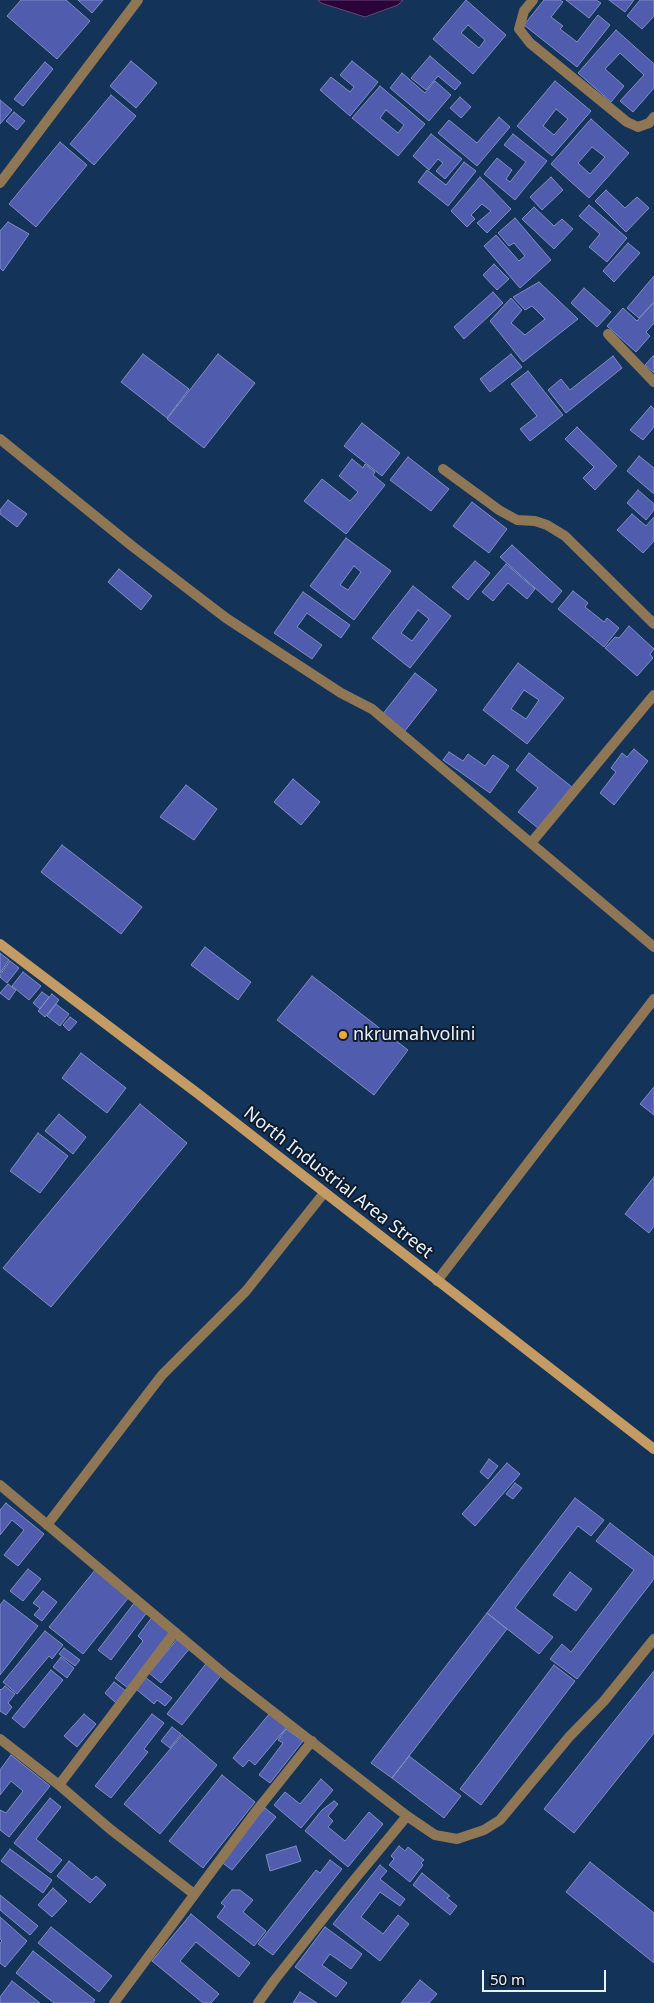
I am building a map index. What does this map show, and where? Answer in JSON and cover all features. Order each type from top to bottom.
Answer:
[{"type":"main road","name":"North Industrial Area Street","points":[[0,944],[654,1449]]},
{"type":"street","points":[[0,183],[138,0]]},
{"type":"street","points":[[533,0],[524,11],[519,29],[530,43],[626,122],[638,127],[649,123],[654,117]]},
{"type":"street","points":[[608,334],[654,382]]},
{"type":"street","points":[[0,439],[132,546],[226,618],[341,694],[372,709],[654,947]]},
{"type":"street","points":[[443,469],[498,510],[517,520],[535,521],[547,525],[565,536],[654,624]]},
{"type":"street","points":[[531,843],[654,695]]},
{"type":"street","points":[[437,1281],[654,999]]},
{"type":"street","points":[[47,1526],[162,1376],[246,1291],[324,1193]]},
{"type":"street","points":[[0,1485],[227,1676],[407,1816],[435,1835],[458,1839],[484,1830],[500,1820],[569,1737],[604,1701],[654,1639]]},
{"type":"street","points":[[59,1785],[175,1632]]},
{"type":"street","points":[[0,1739],[59,1785],[110,1829],[194,1894]]},
{"type":"street","points":[[114,2003],[164,1938],[194,1894],[312,1741]]},
{"type":"street","points":[[258,2003],[344,1891],[407,1816]]},
{"type":"shaded area","points":[[318,0],[403,0],[398,5],[365,17],[321,3]]},
{"type":"building","points":[[21,0],[66,0],[90,21],[57,59],[7,16]]},
{"type":"building","points":[[78,0],[103,0],[92,13]]},
{"type":"building","points":[[466,0],[506,35],[473,74],[433,39]],"holes":[[[468,25],[485,40],[479,48],[461,33]]]},
{"type":"building","points":[[544,0],[560,0],[563,2],[551,17],[563,26],[560,29],[577,42],[598,15],[610,25],[577,67],[524,25]]},
{"type":"building","points":[[566,0],[596,0],[601,3],[589,18]]},
{"type":"building","points":[[609,0],[634,0],[625,12]]},
{"type":"building","points":[[640,0],[654,0],[654,16],[642,29],[627,16]]},
{"type":"building","points":[[616,30],[654,64],[654,88],[633,112],[620,101],[644,75],[620,53],[605,69],[624,86],[611,102],[578,73]]},
{"type":"building","points":[[430,56],[461,83],[455,90],[438,76],[426,90],[411,78]]},
{"type":"building","points":[[131,61],[157,83],[136,108],[110,86]]},
{"type":"building","points":[[352,61],[378,82],[350,116],[320,90],[331,77],[350,92],[354,87],[340,75]]},
{"type":"building","points":[[45,62],[53,69],[23,106],[14,99]]},
{"type":"building","points":[[402,73],[425,93],[435,81],[451,95],[429,121],[390,88]]},
{"type":"building","points":[[555,81],[591,111],[552,156],[517,126]]},
{"type":"building","points":[[380,86],[425,124],[398,156],[352,118]],"holes":[[[386,110],[404,125],[398,133],[380,118]]]},
{"type":"building","points":[[111,95],[136,116],[94,165],[70,144]]},
{"type":"building","points":[[460,97],[471,107],[461,118],[450,108]]},
{"type":"building","points":[[0,100],[12,110],[0,124]]},
{"type":"building","points":[[556,109],[568,119],[554,135],[543,126]]},
{"type":"building","points":[[14,112],[25,121],[17,130],[6,121]]},
{"type":"building","points":[[499,117],[510,127],[477,166],[438,133],[449,120],[477,143]]},
{"type":"building","points":[[591,119],[629,153],[589,198],[551,164]],"holes":[[[592,147],[605,157],[590,174],[578,163]]]},
{"type":"building","points":[[431,134],[462,159],[445,179],[436,171],[443,163],[438,159],[429,170],[413,156]]},
{"type":"building","points":[[513,134],[547,161],[515,200],[484,174],[497,158],[512,170],[506,179],[510,182],[526,162],[504,145]]},
{"type":"building","points":[[60,142],[87,165],[36,227],[9,204]]},
{"type":"building","points":[[464,162],[476,171],[448,206],[418,182],[427,170],[446,185]]},
{"type":"building","points":[[480,177],[511,209],[487,233],[477,223],[491,211],[482,204],[471,215],[475,219],[467,227],[451,211]]},
{"type":"building","points":[[551,177],[563,190],[542,210],[530,197]]},
{"type":"building","points":[[606,190],[625,208],[637,197],[649,208],[626,232],[595,201]]},
{"type":"building","points":[[589,205],[627,238],[607,262],[589,247],[600,234],[579,216]]},
{"type":"building","points":[[534,207],[554,226],[562,219],[573,229],[554,249],[522,219]]},
{"type":"building","points":[[515,218],[551,260],[520,288],[484,246],[496,235],[519,261],[525,256],[514,243],[509,246],[498,233]]},
{"type":"building","points":[[8,222],[29,234],[3,271],[0,268],[0,231]]},
{"type":"building","points":[[628,243],[640,253],[614,282],[603,271]]},
{"type":"building","points":[[494,264],[509,279],[497,290],[483,275]]},
{"type":"building","points":[[654,276],[654,302],[639,318],[627,308]]},
{"type":"building","points":[[539,282],[578,319],[523,362],[490,321],[511,298],[522,310],[511,323],[525,335],[545,319],[532,306],[525,310],[513,297]]},
{"type":"building","points":[[584,288],[611,312],[597,327],[571,303]]},
{"type":"building","points":[[493,292],[503,303],[464,339],[454,327]]},
{"type":"building","points":[[654,302],[654,323],[646,332],[650,336],[636,352],[607,326],[623,308],[637,321]]},
{"type":"building","points":[[143,354],[189,389],[167,418],[121,382]]},
{"type":"building","points":[[218,354],[255,383],[204,448],[167,419]]},
{"type":"building","points":[[511,354],[522,367],[490,392],[480,379]]},
{"type":"building","points":[[654,355],[654,373],[645,365]]},
{"type":"building","points":[[613,356],[622,368],[566,413],[548,390],[561,379],[570,390]]},
{"type":"building","points":[[528,371],[563,415],[530,441],[520,429],[537,416],[511,384]]},
{"type":"building","points":[[651,406],[654,409],[654,427],[643,440],[630,430]]},
{"type":"building","points":[[362,423],[400,453],[382,476],[344,446]]},
{"type":"building","points":[[577,427],[617,466],[595,490],[583,478],[594,467],[565,439]]},
{"type":"building","points":[[639,456],[654,468],[654,494],[627,471]]},
{"type":"building","points":[[408,457],[449,489],[431,511],[390,480]]},
{"type":"building","points":[[352,459],[363,468],[365,464],[375,472],[373,475],[385,485],[346,534],[304,501],[322,479],[350,501],[358,492],[339,476]]},
{"type":"building","points":[[638,490],[654,504],[654,510],[646,520],[627,503]]},
{"type":"building","points":[[8,500],[27,514],[17,527],[0,514],[0,510]]},
{"type":"building","points":[[472,502],[507,529],[489,553],[453,526]]},
{"type":"building","points":[[632,514],[646,526],[654,517],[654,541],[643,553],[617,530]]},
{"type":"building","points":[[346,538],[391,571],[354,620],[310,586]],"holes":[[[354,566],[361,572],[348,590],[340,585]]]},
{"type":"building","points":[[512,545],[562,591],[552,603],[500,557]]},
{"type":"building","points":[[475,561],[490,573],[468,600],[452,587]]},
{"type":"building","points":[[506,564],[535,589],[527,599],[508,583],[493,601],[482,592]]},
{"type":"building","points":[[119,569],[152,596],[141,610],[108,582]]},
{"type":"building","points":[[413,586],[451,616],[410,668],[372,638]],"holes":[[[418,610],[429,619],[412,641],[401,633]]]},
{"type":"building","points":[[573,591],[588,603],[585,607],[604,622],[607,618],[619,628],[604,647],[558,609]]},
{"type":"building","points":[[303,592],[350,625],[341,638],[307,613],[297,627],[322,645],[312,659],[274,633]]},
{"type":"building","points":[[629,626],[654,649],[650,654],[653,658],[637,676],[605,648],[615,637],[619,638]]},
{"type":"building","points":[[518,663],[564,698],[527,744],[483,710]],"holes":[[[524,690],[539,700],[526,719],[511,709]]]},
{"type":"building","points":[[415,673],[437,690],[404,732],[382,715]]},
{"type":"building","points":[[634,749],[648,761],[614,805],[600,793],[616,772],[611,768],[622,753],[627,757]]},
{"type":"building","points":[[449,752],[463,761],[468,754],[485,766],[493,755],[509,766],[490,793],[443,760]]},
{"type":"building","points":[[529,753],[572,787],[538,828],[518,812],[538,788],[516,770]]},
{"type":"building","points":[[293,779],[320,802],[301,825],[274,802]]},
{"type":"building","points":[[186,785],[217,809],[194,840],[160,817]]},
{"type":"building","points":[[62,845],[142,907],[121,934],[41,872]]},
{"type":"building","points":[[205,947],[251,982],[238,1000],[191,965]]},
{"type":"building","points":[[0,953],[9,960],[0,973]]},
{"type":"building","points":[[10,961],[19,968],[7,983],[0,975]]},
{"type":"building","points":[[23,972],[41,986],[29,1000],[12,986]]},
{"type":"building","name":"nkrumahvolini","points":[[312,976],[408,1050],[374,1095],[277,1020]]},
{"type":"building","points":[[8,984],[16,990],[9,1000],[0,993]]},
{"type":"building","points":[[42,992],[49,997],[40,1009],[33,1003]]},
{"type":"building","points":[[52,994],[59,1000],[45,1017],[38,1011]]},
{"type":"building","points":[[56,1004],[69,1014],[60,1026],[47,1016]]},
{"type":"building","points":[[70,1017],[77,1022],[69,1031],[63,1025]]},
{"type":"building","points":[[81,1053],[126,1088],[107,1113],[62,1078]]},
{"type":"building","points":[[654,1087],[654,1115],[640,1104]]},
{"type":"building","points":[[140,1104],[187,1143],[51,1307],[3,1268]]},
{"type":"building","points":[[59,1114],[86,1137],[73,1154],[45,1131]]},
{"type":"building","points":[[38,1133],[68,1156],[40,1193],[10,1171]]},
{"type":"building","points":[[654,1177],[654,1226],[649,1233],[625,1214]]},
{"type":"building","points":[[489,1459],[498,1466],[488,1479],[480,1472]]},
{"type":"building","points":[[507,1463],[520,1474],[475,1526],[462,1514]]},
{"type":"building","points":[[515,1483],[522,1488],[513,1499],[506,1494]]},
{"type":"building","points":[[575,1498],[604,1520],[591,1536],[578,1526],[515,1608],[553,1637],[539,1654],[487,1613]]},
{"type":"building","points":[[6,1503],[44,1534],[18,1566],[4,1555],[24,1530],[12,1520],[0,1535],[0,1510]]},
{"type":"building","points":[[610,1523],[654,1557],[654,1579],[577,1679],[550,1659],[562,1644],[571,1652],[634,1570],[596,1541]]},
{"type":"building","points":[[28,1569],[41,1579],[23,1601],[10,1591]]},
{"type":"building","points":[[95,1570],[129,1597],[83,1654],[49,1627]]},
{"type":"building","points":[[570,1572],[592,1589],[576,1611],[553,1595]]},
{"type":"building","points":[[43,1591],[57,1602],[42,1621],[34,1615],[40,1608],[33,1603]]},
{"type":"building","points":[[4,1600],[38,1626],[0,1675],[0,1605]]},
{"type":"building","points":[[135,1602],[148,1611],[111,1660],[98,1650]]},
{"type":"building","points":[[487,1613],[507,1629],[392,1778],[371,1763]]},
{"type":"building","points":[[153,1616],[172,1630],[128,1688],[115,1678],[143,1641],[138,1636]]},
{"type":"building","points":[[45,1631],[63,1645],[52,1659],[49,1656],[17,1694],[3,1682]]},
{"type":"building","points":[[178,1638],[190,1648],[161,1683],[149,1673]]},
{"type":"building","points":[[64,1648],[80,1660],[75,1666],[59,1654]]},
{"type":"building","points":[[61,1657],[74,1668],[67,1678],[53,1667]]},
{"type":"building","points":[[208,1661],[223,1673],[182,1725],[167,1714]]},
{"type":"building","points":[[554,1665],[575,1681],[481,1805],[460,1789]]},
{"type":"building","points":[[51,1670],[63,1680],[24,1728],[12,1718]]},
{"type":"building","points":[[654,1671],[654,1733],[574,1833],[544,1809]]},
{"type":"building","points":[[145,1677],[172,1698],[165,1706],[157,1700],[154,1704],[136,1689]]},
{"type":"building","points":[[114,1682],[126,1691],[116,1703],[105,1693]]},
{"type":"building","points":[[5,1686],[15,1694],[8,1703],[12,1707],[6,1715],[0,1711],[0,1689]]},
{"type":"building","points":[[270,1713],[287,1727],[255,1765],[249,1760],[243,1767],[233,1758]]},
{"type":"building","points":[[84,1714],[96,1724],[77,1747],[64,1736]]},
{"type":"building","points":[[152,1714],[164,1723],[144,1749],[148,1752],[111,1798],[95,1786]]},
{"type":"building","points":[[172,1727],[181,1734],[170,1748],[161,1741]]},
{"type":"building","points":[[286,1729],[303,1741],[270,1783],[259,1775],[283,1743],[278,1740]]},
{"type":"building","points":[[182,1735],[217,1765],[160,1834],[124,1804]]},
{"type":"building","points":[[11,1755],[50,1786],[9,1837],[0,1830],[0,1810],[6,1813],[23,1791],[11,1781],[0,1795],[0,1770]]},
{"type":"building","points":[[409,1756],[461,1796],[444,1818],[392,1778]]},
{"type":"building","points":[[222,1775],[255,1802],[203,1868],[169,1841]]},
{"type":"building","points":[[321,1779],[333,1790],[301,1828],[274,1805],[285,1792],[300,1804]]},
{"type":"building","points":[[50,1798],[61,1807],[36,1839],[62,1860],[51,1873],[14,1843]]},
{"type":"building","points":[[334,1801],[338,1804],[328,1816],[333,1821],[328,1827],[345,1841],[369,1812],[383,1824],[348,1867],[305,1831],[322,1810]]},
{"type":"building","points":[[265,1808],[276,1817],[232,1870],[220,1861]]},
{"type":"building","points":[[296,1846],[301,1861],[270,1871],[266,1855]]},
{"type":"building","points":[[399,1846],[405,1851],[408,1847],[424,1860],[421,1863],[423,1865],[410,1882],[389,1865],[394,1859],[391,1856]]},
{"type":"building","points":[[10,1849],[52,1880],[43,1893],[1,1861]]},
{"type":"building","points":[[330,1860],[342,1869],[273,1955],[258,1944],[316,1870],[320,1873]]},
{"type":"building","points":[[69,1861],[92,1880],[96,1876],[106,1885],[90,1903],[57,1876]]},
{"type":"building","points":[[590,1862],[654,1913],[654,1963],[566,1892]]},
{"type":"building","points":[[380,1865],[387,1871],[380,1879],[405,1899],[400,1906],[380,1892],[361,1917],[383,1934],[398,1915],[409,1924],[380,1961],[333,1924]]},
{"type":"building","points":[[422,1873],[450,1896],[447,1898],[457,1906],[450,1915],[413,1885]]},
{"type":"building","points":[[53,1888],[67,1901],[52,1917],[38,1905]]},
{"type":"building","points":[[232,1890],[240,1890],[253,1900],[243,1912],[266,1931],[254,1946],[217,1917],[225,1906],[221,1903]]},
{"type":"building","points":[[0,1895],[38,1926],[30,1935],[0,1910]]},
{"type":"building","points":[[191,1914],[250,1963],[239,1977],[196,1942],[180,1961],[219,1994],[211,2003],[203,2003],[152,1961]]},
{"type":"building","points":[[0,1917],[27,1941],[5,1967],[0,1963],[0,1943],[2,1941],[0,1939]]},
{"type":"building","points":[[51,1927],[112,1976],[99,1992],[38,1943]]},
{"type":"building","points":[[325,1927],[362,1954],[351,1969],[330,1954],[322,1965],[347,1983],[336,1997],[295,1967]]},
{"type":"building","points":[[33,1951],[95,2000],[93,2003],[54,2003],[16,1973]]},
{"type":"building","points":[[420,1980],[437,1994],[429,2003],[401,2003]]},
{"type":"building","points":[[12,1981],[40,2003],[0,2003],[0,1997]]},
{"type":"building","points":[[300,1992],[317,2003],[293,2003]]},
{"type":"place","name":"nkrumahvolini","points":[[343,1035]]}]
